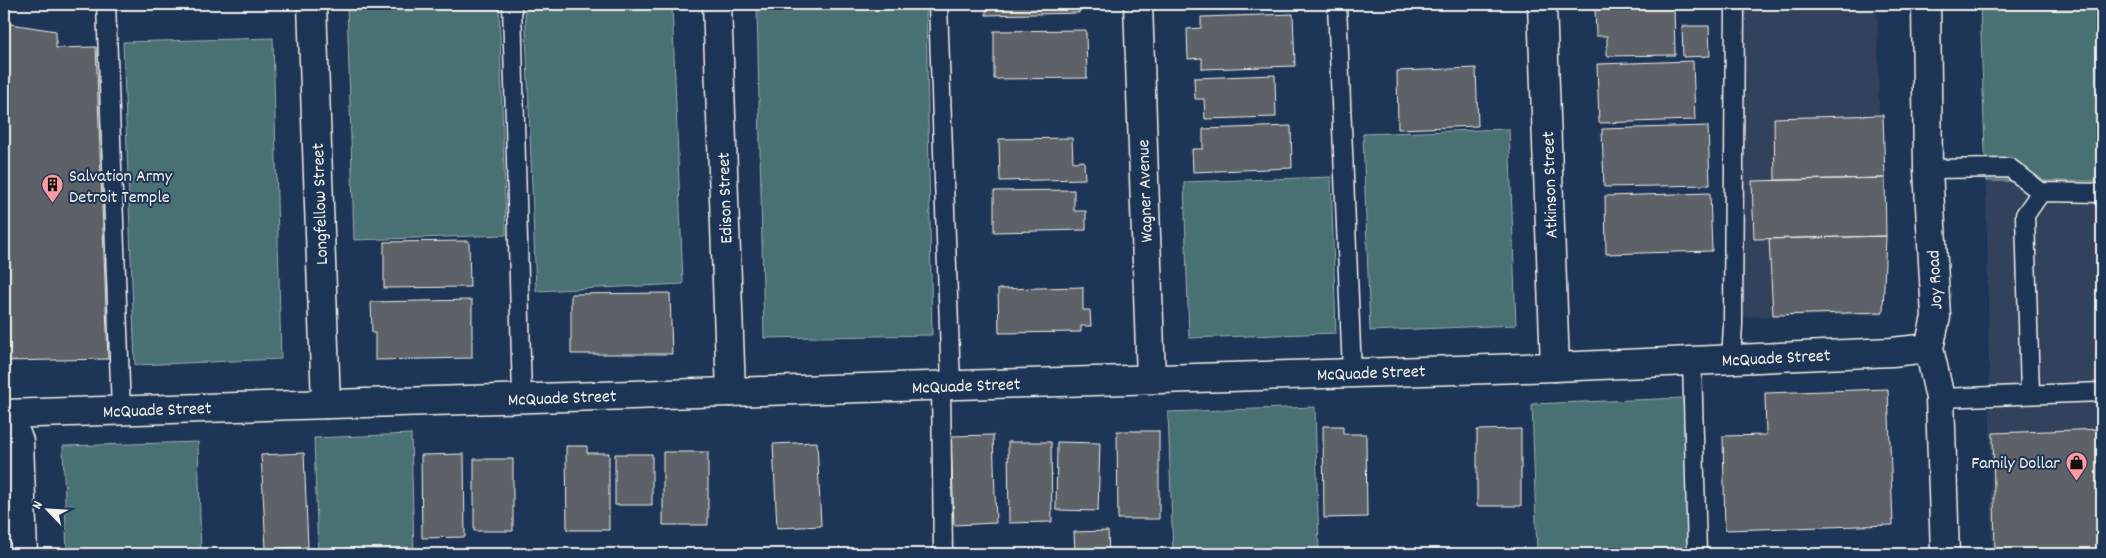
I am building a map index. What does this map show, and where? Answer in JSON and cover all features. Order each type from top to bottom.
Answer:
[{"type":"street","name":"Longfellow Street","points":[[312,4],[326,404]]},
{"type":"street","name":"Edison Street","points":[[717,4],[731,392]]},
{"type":"street","name":"Wagner Avenue","points":[[1138,4],[1150,379]]},
{"type":"street","name":"Atkinson Street","points":[[1542,4],[1555,367]]},
{"type":"street","name":"Joy Road","points":[[1926,4],[1928,169],[1936,317],[1929,348],[1940,398],[1945,554]]},
{"type":"street","name":"McQuade Street","points":[[5,414],[1555,367],[1731,360],[1929,348]]},
{"type":"street","points":[[5,414],[19,441],[23,554]]},
{"type":"lane","points":[[106,4],[120,411]]},
{"type":"lane","points":[[512,4],[522,399]]},
{"type":"lane","points":[[938,4],[946,385],[943,554]]},
{"type":"lane","points":[[1337,4],[1352,373]]},
{"type":"lane","points":[[1731,360],[1735,4]]},
{"type":"lane","points":[[1928,169],[2010,168],[2041,192],[2102,193]]},
{"type":"lane","points":[[2030,394],[2025,215],[2041,192]]},
{"type":"lane","points":[[1692,361],[1696,554]]},
{"type":"lane","points":[[1940,398],[2102,392]]},
{"type":"shaded area","points":[[1742,4],[1877,4],[1883,315],[1740,317]]},
{"type":"shaded area","points":[[1986,181],[2102,181],[2102,554],[1992,554]]},
{"type":"green space","points":[[347,4],[499,4],[506,235],[354,240]]},
{"type":"green space","points":[[525,4],[672,4],[683,284],[536,291]]},
{"type":"green space","points":[[757,4],[926,4],[932,335],[764,338]]},
{"type":"green space","points":[[1980,4],[2102,4],[2102,181],[1986,181]]},
{"type":"green space","points":[[273,38],[281,359],[135,365],[123,42]]},
{"type":"green space","points":[[1509,129],[1516,325],[1370,331],[1363,134]]},
{"type":"green space","points":[[1331,177],[1336,333],[1189,338],[1184,182]]},
{"type":"green space","points":[[1683,398],[1689,547],[1537,553],[1532,404]]},
{"type":"green space","points":[[1315,407],[1319,552],[1173,554],[1168,412]]},
{"type":"green space","points":[[411,434],[414,554],[318,554],[314,438]]},
{"type":"green space","points":[[198,442],[201,554],[67,554],[63,446]]},
{"type":"building","points":[[986,4],[1079,4],[1079,13],[986,15]]},
{"type":"building","points":[[1674,5],[1675,55],[1607,56],[1607,36],[1596,36],[1595,7]]},
{"type":"building","points":[[1293,14],[1295,66],[1202,69],[1202,58],[1188,59],[1187,29],[1201,28],[1201,17]]},
{"type":"building","name":"Salvation Army Detroit Temple","points":[[4,23],[56,31],[56,48],[96,47],[108,359],[4,361]]},
{"type":"building","points":[[1682,26],[1709,26],[1710,56],[1683,57]]},
{"type":"building","points":[[1086,30],[1087,78],[994,79],[994,31]]},
{"type":"building","points":[[1693,61],[1695,120],[1599,123],[1597,64]]},
{"type":"building","points":[[1476,68],[1478,126],[1398,129],[1397,71]]},
{"type":"building","points":[[1275,75],[1276,117],[1205,119],[1204,99],[1195,99],[1194,78]]},
{"type":"building","points":[[1883,115],[1885,178],[1775,180],[1774,118]]},
{"type":"building","points":[[1291,126],[1292,168],[1193,172],[1192,149],[1203,149],[1203,129]]},
{"type":"building","points":[[1708,126],[1710,185],[1604,187],[1602,129]]},
{"type":"building","points":[[1072,138],[1073,162],[1084,161],[1085,179],[1000,181],[999,139]]},
{"type":"building","points":[[1885,178],[1886,236],[1754,239],[1752,181]]},
{"type":"building","points":[[1074,190],[1074,211],[1086,211],[1086,230],[994,232],[994,191]]},
{"type":"building","points":[[1710,193],[1712,251],[1606,254],[1605,196]]},
{"type":"building","points":[[1886,236],[1883,312],[1773,315],[1769,239]]},
{"type":"building","points":[[469,241],[470,287],[384,288],[384,242]]},
{"type":"building","points":[[1083,287],[1083,310],[1090,310],[1091,326],[1081,326],[1081,332],[999,333],[998,289]]},
{"type":"building","points":[[670,293],[672,354],[571,354],[571,294]]},
{"type":"building","points":[[472,300],[472,358],[375,360],[375,333],[372,333],[371,302]]},
{"type":"building","points":[[1888,389],[1893,525],[1725,530],[1723,436],[1766,435],[1765,393]]},
{"type":"building","points":[[1323,426],[1343,426],[1343,434],[1366,434],[1367,517],[1324,518]]},
{"type":"building","points":[[1521,429],[1521,506],[1477,506],[1477,430]]},
{"type":"building","points":[[2102,429],[2102,554],[1995,554],[1993,433]]},
{"type":"building","points":[[1117,431],[1159,431],[1159,519],[1118,519]]},
{"type":"building","points":[[993,435],[996,523],[954,525],[951,436]]},
{"type":"building","points":[[817,442],[821,526],[777,528],[773,444]]},
{"type":"building","points":[[1008,442],[1051,442],[1052,522],[1009,523]]},
{"type":"building","points":[[1057,442],[1100,443],[1098,511],[1056,510]]},
{"type":"building","points":[[566,446],[587,446],[587,453],[609,453],[609,530],[567,530]]},
{"type":"building","points":[[663,452],[708,452],[708,525],[663,525]]},
{"type":"building","points":[[304,453],[308,547],[266,549],[261,455]]},
{"type":"building","points":[[464,454],[465,537],[422,538],[421,455]]},
{"type":"building","points":[[615,454],[652,454],[652,505],[615,505]]},
{"type":"building","points":[[474,459],[513,459],[513,531],[474,531]]},
{"type":"building","points":[[1108,531],[1109,554],[1075,554],[1074,532]]},
{"type":"place","name":"Salvation Army Detroit Temple","points":[[53,204]]},
{"type":"place","name":"Family Dollar","points":[[2076,481]]}]
